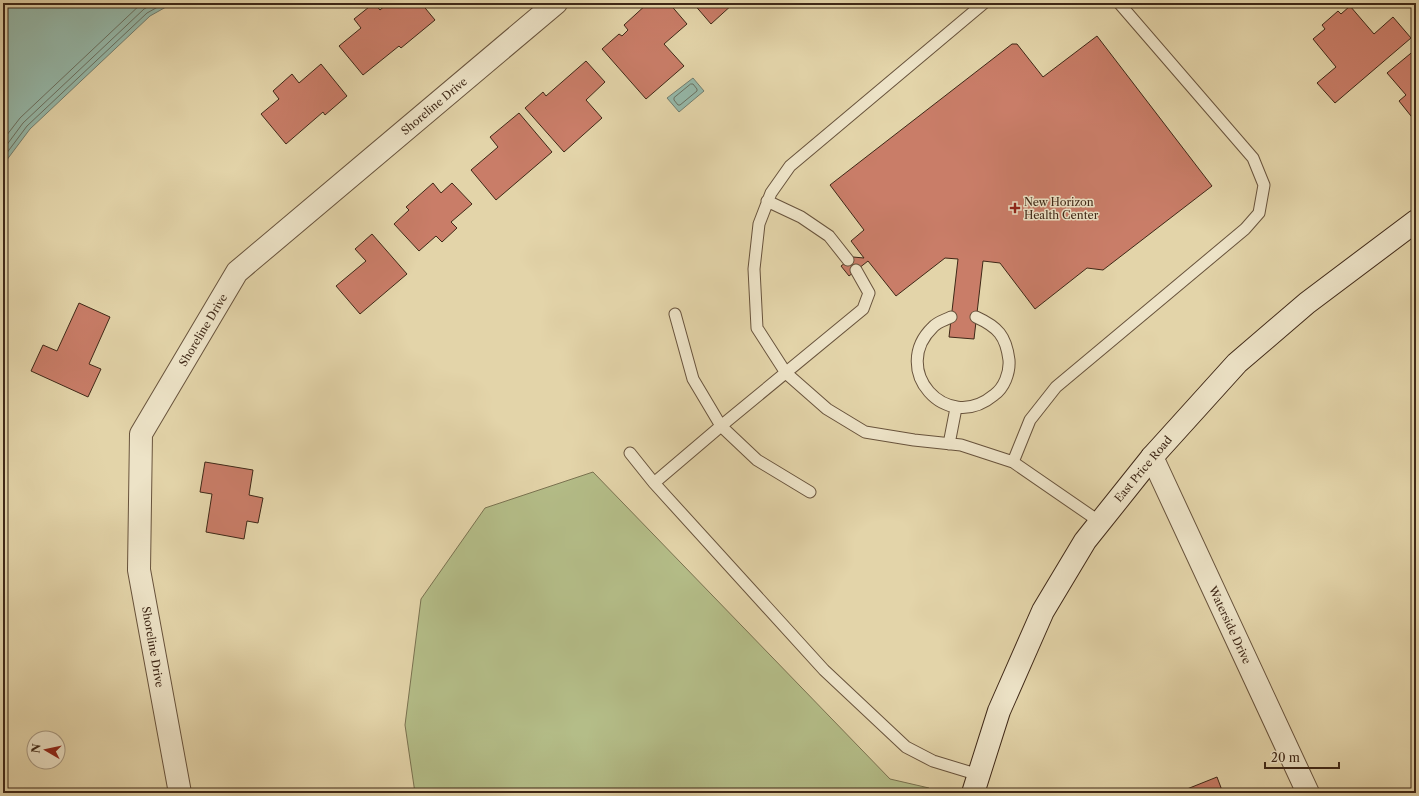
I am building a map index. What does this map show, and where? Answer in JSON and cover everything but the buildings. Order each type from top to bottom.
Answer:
[{"type":"street","name":"Shoreline Drive","points":[[180,793],[139,570],[141,434],[237,272],[556,3]]},
{"type":"street","name":"East Price Road","points":[[976,784],[1000,711],[1043,611],[1085,541],[1152,457],[1237,363],[1307,303],[1414,227]]},
{"type":"street","name":"Waterside Drive","points":[[1152,457],[1308,793]]},
{"type":"lane","points":[[984,3],[790,166],[771,193],[759,224],[754,269],[757,328],[786,373],[827,409],[865,432],[914,440],[961,445],[1013,462],[1100,522]]},
{"type":"lane","points":[[1013,462],[1030,420],[1056,387],[1245,229],[1259,213],[1264,185],[1252,158],[1119,3]]},
{"type":"lane","points":[[767,201],[801,217],[828,236],[848,260]]},
{"type":"lane","points":[[654,483],[863,310],[869,293],[856,270]]},
{"type":"lane","points":[[675,314],[693,379],[721,426],[757,460],[810,492]]},
{"type":"lane","points":[[951,317],[934,326],[924,337],[918,351],[917,366],[921,382],[930,394],[942,403],[956,408],[972,407],[986,402],[998,392],[1006,379],[1009,364],[1007,349],[1001,335],[990,324],[976,317]]},
{"type":"lane","points":[[950,444],[956,408]]},
{"type":"lane","points":[[630,453],[654,483],[824,670],[906,748],[976,784]]},
{"type":"green space","points":[[593,472],[890,779],[929,788],[927,793],[415,793],[405,725],[421,599],[485,508]]},
{"type":"water","points":[[3,3],[173,3],[150,16],[30,129],[3,165]]},
{"type":"water","points":[[693,78],[704,91],[679,112],[667,98]]},
{"type":"place","name":"New Horizon Health Center","points":[[1015,208]]}]
